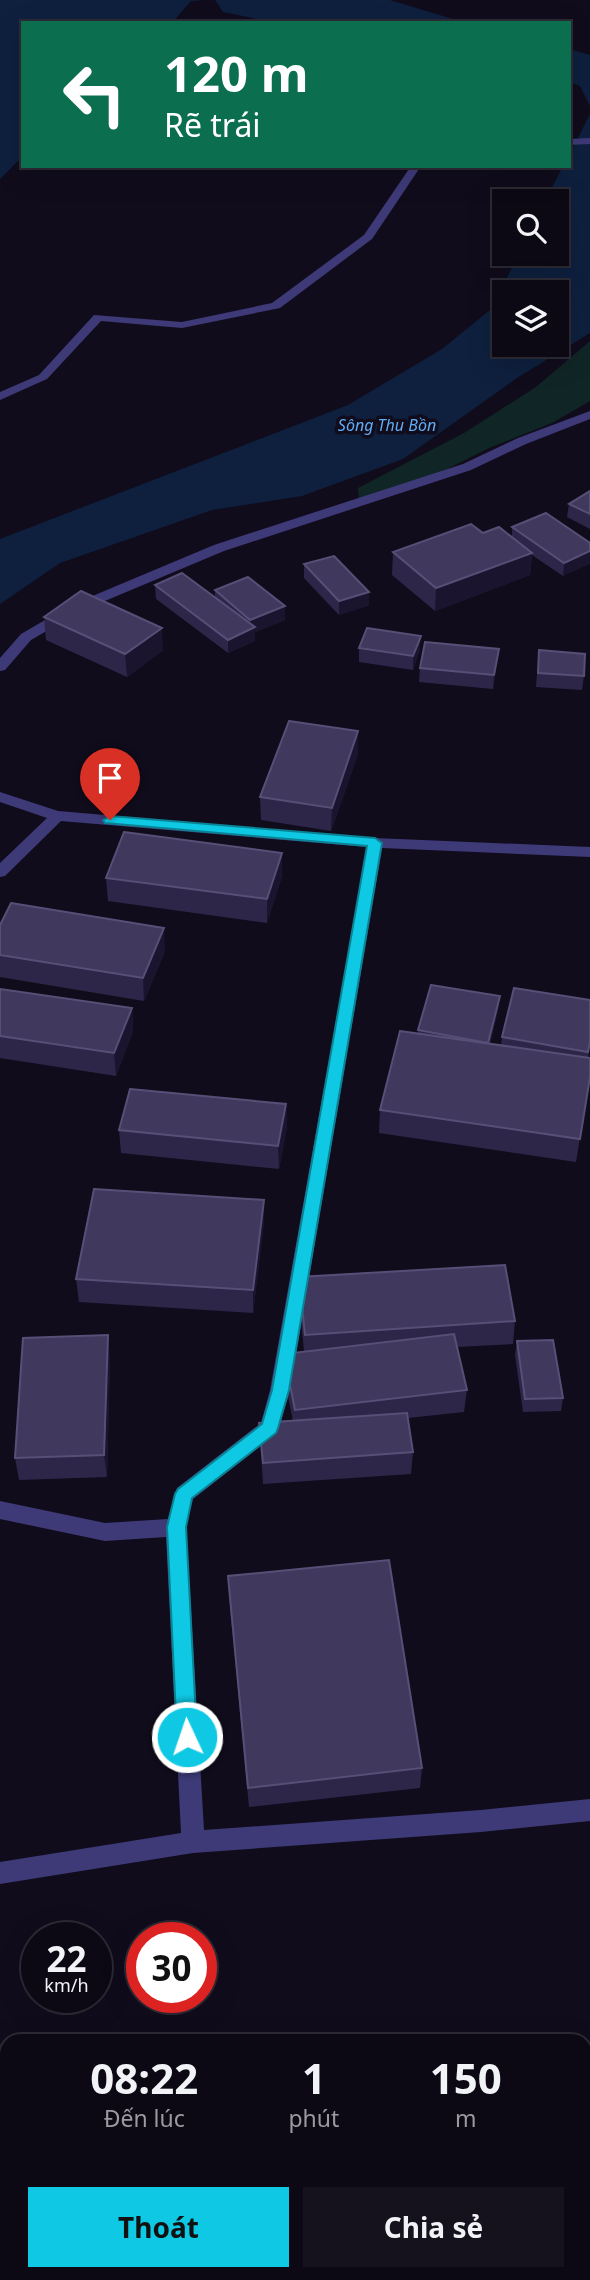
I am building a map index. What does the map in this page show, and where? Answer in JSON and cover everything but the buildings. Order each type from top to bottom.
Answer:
[{"type":"street","points":[[571,142],[590,141]]},
{"type":"street","points":[[0,396],[43,377],[98,317],[181,325],[276,306],[368,237],[415,168]]},
{"type":"street","points":[[0,667],[26,637],[76,608],[219,548],[467,467],[522,441],[590,415]]},
{"type":"street","points":[[0,797],[57,816],[375,843],[590,852]]},
{"type":"street","points":[[0,872],[57,816]]},
{"type":"street","points":[[193,1842],[176,1527],[184,1494],[269,1428],[280,1390],[375,843]]},
{"type":"street","points":[[0,1510],[105,1532],[176,1527]]},
{"type":"street","points":[[0,1873],[193,1842],[481,1821],[590,1810]]},
{"type":"green space","points":[[590,341],[590,401],[552,423],[489,448],[441,472],[359,500],[358,488],[464,433],[536,387]]},
{"type":"water","points":[[0,0],[203,0],[191,1],[174,21],[21,21],[21,158],[0,179]]},
{"type":"water","points":[[301,0],[390,0],[459,21],[357,21]]},
{"type":"water","points":[[571,50],[590,55],[590,106],[580,86],[571,83]]},
{"type":"water","name":"Sông Thu Bồn","points":[[590,114],[590,333],[569,346],[569,280],[506,280],[513,266],[569,266],[569,189],[551,189],[562,168],[571,168],[571,152]]},
{"type":"water","name":"Sông Thu Bồn","points":[[492,306],[492,357],[551,357],[403,459],[302,496],[212,510],[60,563],[0,604],[0,539],[348,405],[442,349]]},
{"type":"waterway","points":[[243,0],[365,21]]},
{"type":"route","points":[[110,820],[375,843],[280,1390],[269,1428],[184,1494],[176,1527],[187,1737]]}]
